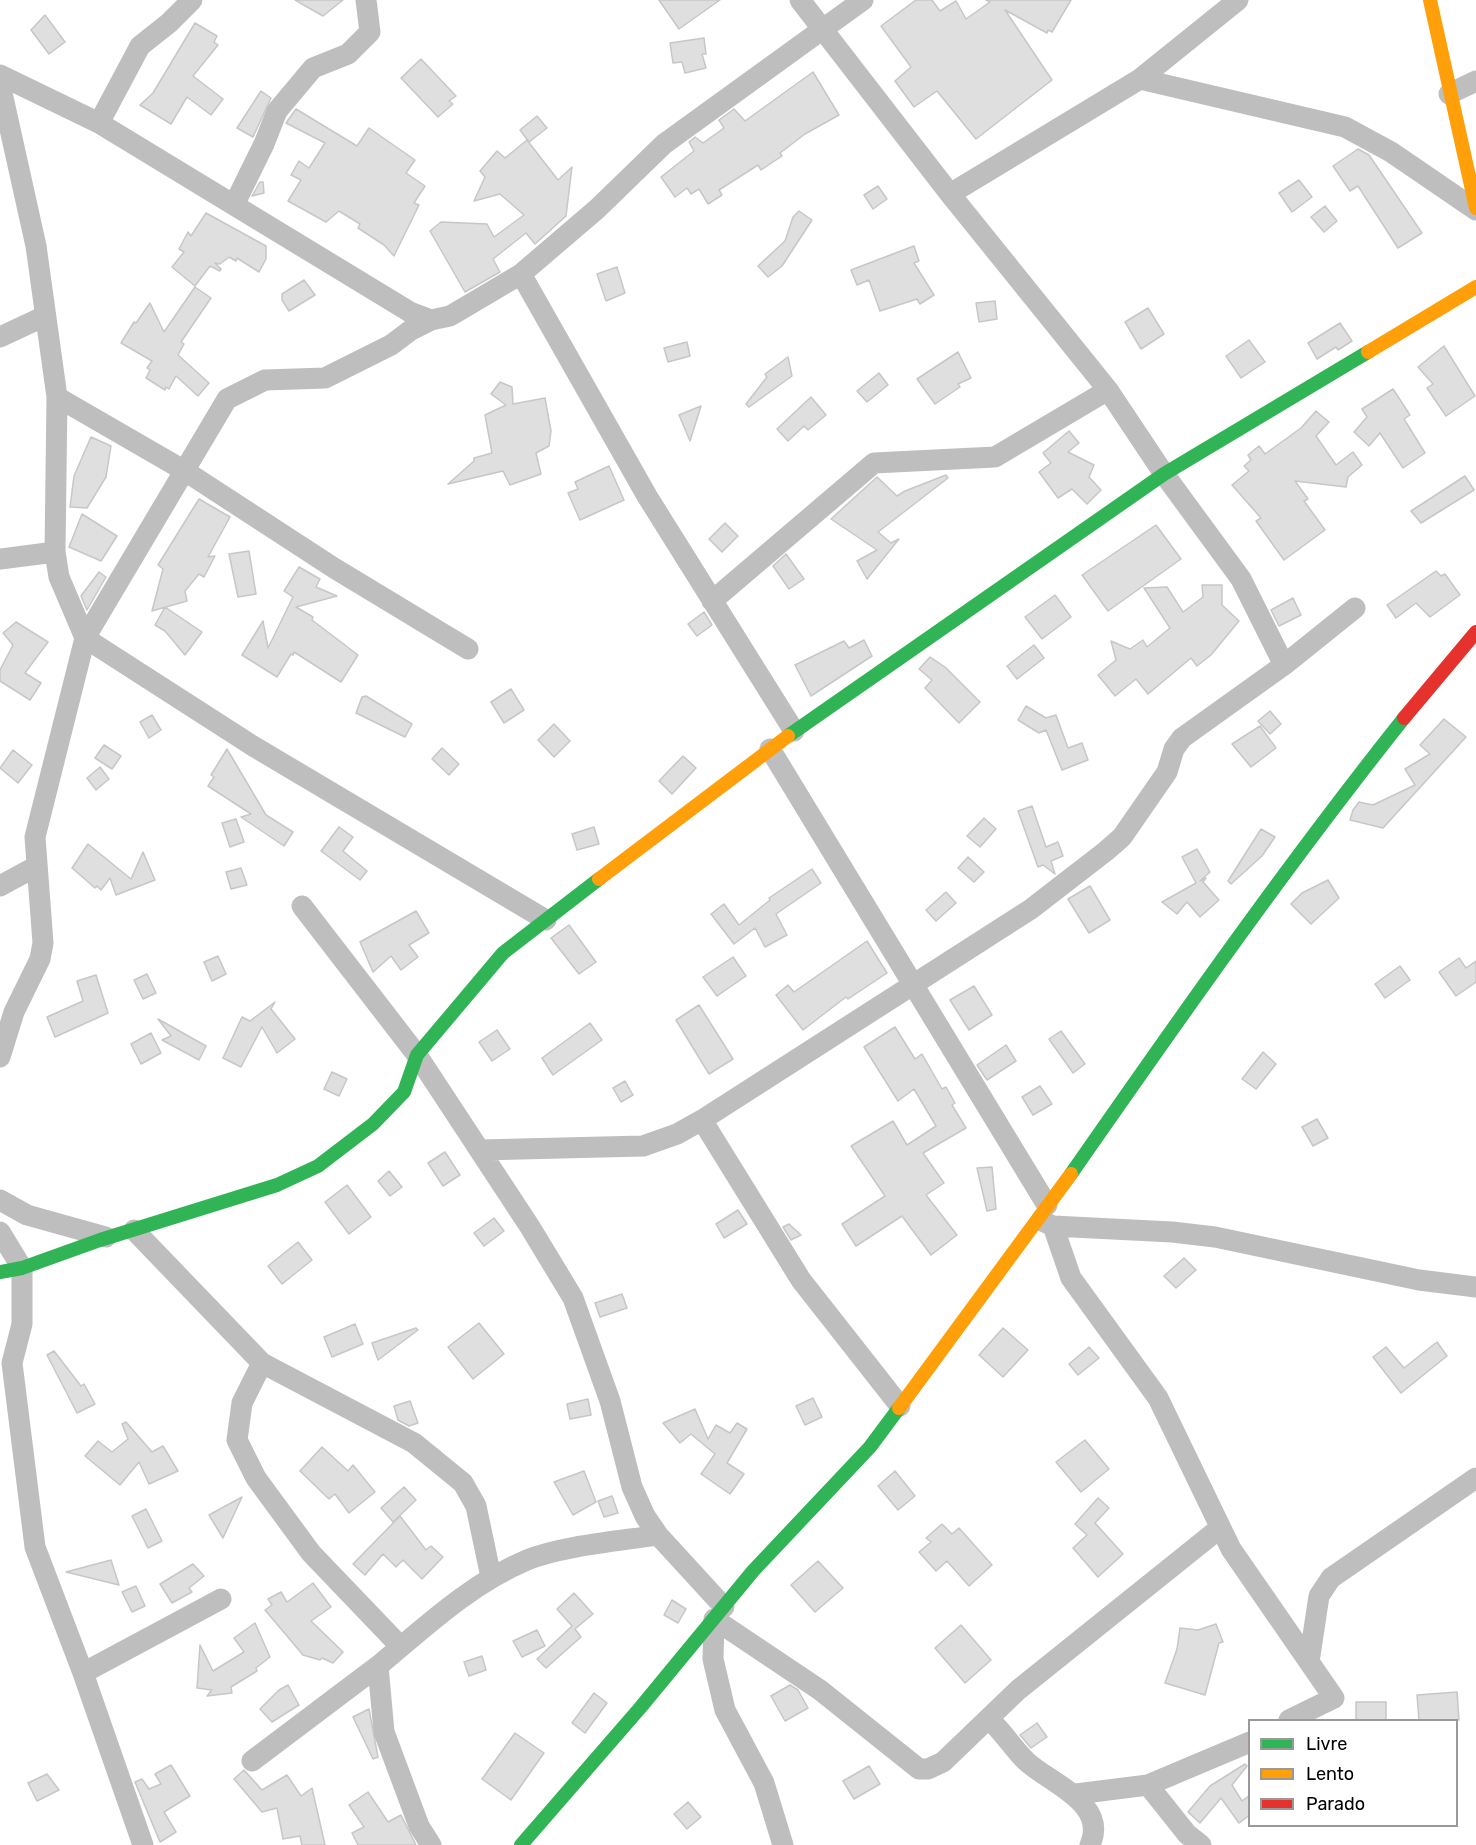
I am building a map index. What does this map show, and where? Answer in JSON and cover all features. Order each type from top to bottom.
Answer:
[{"type":"street","points":[[99,123],[140,46],[169,23],[192,0]]},
{"type":"street","points":[[234,205],[264,144],[277,111],[313,68],[348,54],[370,33],[366,0]]},
{"type":"street","points":[[800,0],[950,194],[1108,390],[1164,474],[1241,579],[1284,665]]},
{"type":"street","points":[[0,1057],[14,1012],[40,959],[43,943],[35,867],[38,820],[85,638],[227,399],[265,380],[325,378],[391,345],[411,330],[431,320],[450,316],[520,274],[597,209],[664,144],[824,31],[863,0]]},
{"type":"street","points":[[950,194],[1140,79],[1238,0]]},
{"type":"street","points":[[1430,0],[1476,209]]},
{"type":"street","points":[[0,75],[99,123],[410,312],[431,320]]},
{"type":"street","points":[[1140,79],[1345,127],[1399,157],[1476,209]]},
{"type":"street","points":[[1449,94],[1476,81]]},
{"type":"street","points":[[0,84],[36,246],[57,397],[54,552],[59,577],[85,638],[253,746],[546,920]]},
{"type":"street","points":[[520,274],[647,496],[794,731]]},
{"type":"street","points":[[0,1272],[22,1268],[108,1238],[277,1185],[318,1166],[373,1124],[404,1092],[417,1055],[503,953],[770,749],[1164,474],[1476,287]]},
{"type":"street","points":[[0,337],[45,316]]},
{"type":"street","points":[[711,601],[874,462],[995,457],[1108,390]]},
{"type":"street","points":[[57,397],[185,471],[324,562],[468,649]]},
{"type":"street","points":[[0,559],[54,552]]},
{"type":"street","points":[[480,1150],[643,1146],[677,1134],[702,1120],[1031,909],[1106,851],[1122,837],[1167,772],[1174,748],[1182,738],[1284,665],[1356,608]]},
{"type":"street","points":[[521,1845],[753,1571],[870,1447],[1046,1217],[1325,818],[1457,652],[1476,632]]},
{"type":"street","points":[[770,749],[848,874],[1046,1217],[1071,1278],[1158,1398],[1231,1549],[1334,1698],[1291,1719]]},
{"type":"street","points":[[0,886],[35,867]]},
{"type":"street","points":[[302,906],[417,1055],[573,1298],[610,1401],[632,1487],[645,1515],[658,1534],[719,1613],[919,1769],[928,1769],[943,1762],[1018,1690],[1220,1528]]},
{"type":"street","points":[[702,1120],[801,1280],[900,1406]]},
{"type":"street","points":[[0,1200],[27,1215],[108,1238]]},
{"type":"street","points":[[1046,1217],[1215,1237],[1419,1280],[1476,1287]]},
{"type":"street","points":[[134,1230],[262,1363],[414,1443],[443,1464],[463,1483],[476,1506],[491,1577]]},
{"type":"street","points":[[0,1232],[22,1268],[22,1324],[12,1363],[15,1403],[35,1547],[83,1673],[143,1845]]},
{"type":"street","points":[[262,1363],[242,1403],[237,1440],[256,1478],[311,1553],[401,1647]]},
{"type":"street","points":[[0,1430],[15,1403]]},
{"type":"street","points":[[1309,1662],[1319,1596],[1331,1578],[1476,1478]]},
{"type":"street","points":[[252,1761],[378,1666],[440,1613],[491,1577],[529,1559],[548,1554],[658,1534]]},
{"type":"street","points":[[83,1673],[221,1599]]},
{"type":"street","points":[[719,1613],[713,1659],[725,1710],[764,1783],[783,1845]]},
{"type":"street","points":[[378,1666],[384,1732],[419,1826],[431,1845]]},
{"type":"street","points":[[989,1719],[1026,1761],[1076,1794],[1092,1820],[1094,1837],[1090,1845]]},
{"type":"street","points":[[1076,1794],[1148,1785],[1248,1743]]},
{"type":"street","points":[[1148,1785],[1187,1834],[1201,1845]]},
{"type":"building","points":[[295,0],[343,0],[323,16]]},
{"type":"building","points":[[659,0],[720,0],[679,29]]},
{"type":"building","points":[[916,0],[932,0],[940,11],[956,1],[966,19],[990,2],[986,0],[1071,0],[1052,32],[1048,30],[1047,33],[1005,10],[1052,80],[976,139],[937,91],[914,107],[895,81],[911,67],[881,26]]},
{"type":"building","points":[[45,15],[65,42],[49,54],[31,30]]},
{"type":"building","points":[[195,23],[217,36],[214,42],[218,45],[193,76],[223,99],[211,115],[187,97],[171,124],[140,105],[153,93]]},
{"type":"building","points":[[704,38],[706,54],[702,54],[706,68],[685,73],[682,62],[673,63],[670,43]]},
{"type":"building","points":[[421,59],[456,96],[449,101],[453,104],[438,117],[401,78]]},
{"type":"building","points":[[813,72],[839,115],[805,134],[780,153],[782,156],[761,170],[758,165],[719,190],[722,195],[708,204],[699,189],[691,194],[687,188],[675,197],[661,177],[694,151],[689,142],[695,137],[703,143],[724,128],[719,120],[734,109],[745,121]]},
{"type":"building","points":[[261,91],[271,98],[253,137],[237,128]]},
{"type":"building","points":[[296,109],[357,146],[369,128],[415,160],[406,173],[425,186],[414,203],[419,205],[394,256],[384,245],[358,228],[360,224],[339,211],[326,222],[288,201],[301,180],[291,175],[299,161],[309,168],[325,143],[286,123]]},
{"type":"building","points":[[537,116],[547,128],[529,142],[520,130]]},
{"type":"building","points":[[527,140],[558,180],[572,167],[566,216],[535,244],[526,233],[493,259],[500,272],[465,292],[430,231],[441,222],[487,224],[494,237],[524,215],[500,194],[474,201],[485,177],[480,171],[497,151],[505,158]]},
{"type":"building","points":[[1358,149],[1369,155],[1422,233],[1398,248],[1358,186],[1350,191],[1333,166]]},
{"type":"building","points":[[1299,180],[1312,197],[1292,212],[1279,193]]},
{"type":"building","points":[[260,182],[263,182],[264,193],[252,196]]},
{"type":"building","points":[[878,186],[887,199],[873,209],[864,195]]},
{"type":"building","points":[[1325,206],[1337,221],[1324,232],[1311,217]]},
{"type":"building","points":[[799,211],[812,220],[782,266],[768,277],[758,266],[785,241],[793,217]]},
{"type":"building","points":[[206,213],[266,246],[266,259],[259,272],[237,258],[236,261],[229,257],[220,264],[215,263],[221,269],[220,271],[210,266],[195,286],[172,267],[184,252],[179,249],[188,232],[191,236]]},
{"type":"building","points":[[914,246],[919,261],[914,263],[934,295],[920,304],[917,299],[880,311],[869,280],[857,285],[851,270]]},
{"type":"building","points":[[617,267],[625,293],[606,301],[597,274]]},
{"type":"building","points":[[304,280],[315,295],[289,311],[282,300],[282,294]]},
{"type":"building","points":[[195,287],[211,298],[181,342],[184,344],[178,355],[209,383],[198,396],[176,376],[169,389],[166,387],[165,390],[146,378],[150,370],[147,368],[152,361],[121,343],[134,322],[136,323],[150,303],[164,332]]},
{"type":"building","points":[[995,301],[997,319],[979,322],[976,303]]},
{"type":"building","points":[[1148,308],[1164,334],[1141,349],[1125,322]]},
{"type":"building","points":[[1340,323],[1352,341],[1338,350],[1336,347],[1317,359],[1308,343]]},
{"type":"building","points":[[1249,340],[1265,362],[1241,378],[1226,356]]},
{"type":"building","points":[[687,342],[690,356],[668,362],[664,348]]},
{"type":"building","points":[[1444,346],[1475,396],[1446,416],[1427,388],[1433,384],[1418,367]]},
{"type":"building","points":[[958,352],[971,378],[958,384],[960,387],[935,404],[917,379]]},
{"type":"building","points":[[788,357],[792,376],[749,407],[746,404],[767,377],[765,374]]},
{"type":"building","points":[[879,373],[888,385],[867,402],[857,391]]},
{"type":"building","points":[[500,382],[512,387],[513,404],[545,398],[551,431],[549,446],[536,453],[541,474],[510,485],[503,471],[448,484],[474,461],[474,458],[492,453],[485,415],[506,405],[491,394]]},
{"type":"building","points":[[1393,389],[1410,415],[1404,419],[1425,453],[1403,468],[1380,433],[1369,446],[1354,432],[1367,417],[1362,409]]},
{"type":"building","points":[[811,397],[826,415],[808,430],[804,426],[788,441],[777,429]]},
{"type":"building","points":[[701,406],[690,441],[679,415]]},
{"type":"building","points":[[1316,411],[1329,422],[1316,436],[1336,465],[1353,452],[1362,465],[1348,477],[1346,487],[1295,481],[1308,499],[1304,501],[1325,530],[1284,560],[1256,521],[1261,518],[1232,485],[1249,471],[1244,466],[1251,460],[1248,455],[1259,446],[1265,454],[1301,428]]},
{"type":"building","points":[[1069,431],[1079,443],[1068,452],[1094,465],[1089,477],[1101,490],[1087,504],[1072,489],[1058,498],[1039,472],[1051,463],[1043,453]]},
{"type":"building","points":[[91,437],[111,446],[106,477],[87,508],[70,507],[74,476]]},
{"type":"building","points":[[609,466],[624,500],[580,520],[568,493],[578,489],[575,482]]},
{"type":"building","points":[[946,475],[948,478],[878,532],[891,543],[899,539],[867,579],[857,561],[877,550],[831,519],[877,477],[897,496]]},
{"type":"building","points":[[1465,476],[1474,490],[1421,523],[1411,511]]},
{"type":"building","points":[[199,499],[230,517],[208,557],[215,556],[204,577],[199,574],[185,591],[187,601],[152,611],[163,569],[158,565]]},
{"type":"building","points":[[82,514],[117,536],[101,561],[69,547]]},
{"type":"building","points":[[725,523],[738,536],[722,552],[709,539]]},
{"type":"building","points":[[1156,525],[1181,559],[1108,611],[1082,575]]},
{"type":"building","points":[[249,551],[256,594],[238,597],[229,554]]},
{"type":"building","points":[[786,554],[804,579],[789,589],[773,566]]},
{"type":"building","points":[[299,567],[320,579],[316,587],[337,596],[296,607],[313,617],[312,620],[358,655],[341,682],[294,652],[277,677],[242,655],[263,621],[268,648],[293,597],[284,591]]},
{"type":"building","points":[[1436,571],[1441,576],[1445,574],[1460,595],[1430,617],[1416,603],[1396,618],[1387,605]]},
{"type":"building","points":[[99,572],[106,577],[87,610],[81,596]]},
{"type":"building","points":[[1202,585],[1222,585],[1222,605],[1239,621],[1211,655],[1197,666],[1191,658],[1148,694],[1136,679],[1115,696],[1098,675],[1116,660],[1111,641],[1130,649],[1143,640],[1147,647],[1170,628],[1144,588],[1167,587],[1183,612],[1203,597]]},
{"type":"building","points":[[1055,595],[1071,617],[1042,639],[1025,617]]},
{"type":"building","points":[[1293,598],[1301,615],[1279,626],[1271,610]]},
{"type":"building","points":[[165,607],[202,632],[185,655],[165,631],[155,625]]},
{"type":"building","points":[[704,612],[712,625],[697,636],[688,624]]},
{"type":"building","points":[[16,622],[48,642],[25,673],[41,683],[30,700],[0,681],[0,670],[13,645],[3,633]]},
{"type":"building","points":[[864,640],[872,656],[811,696],[795,665],[844,641],[849,648]]},
{"type":"building","points":[[1034,645],[1044,658],[1017,679],[1007,666]]},
{"type":"building","points":[[930,657],[945,667],[980,702],[959,723],[925,688],[932,680],[919,669]]},
{"type":"building","points":[[511,689],[524,710],[504,723],[491,702]]},
{"type":"building","points":[[366,696],[412,724],[405,737],[356,713],[362,697]]},
{"type":"building","points":[[1026,706],[1046,718],[1056,715],[1068,748],[1082,743],[1088,760],[1062,770],[1046,730],[1039,733],[1018,720]]},
{"type":"building","points":[[1270,711],[1281,724],[1270,734],[1258,721]]},
{"type":"building","points":[[152,715],[161,730],[149,738],[140,722]]},
{"type":"building","points":[[1444,719],[1466,737],[1383,828],[1350,820],[1359,802],[1373,805],[1415,785],[1405,769],[1430,754],[1420,745]]},
{"type":"building","points":[[554,724],[570,741],[554,757],[538,740]]},
{"type":"building","points":[[1260,726],[1276,748],[1251,767],[1232,744]]},
{"type":"building","points":[[104,745],[121,756],[112,769],[95,758]]},
{"type":"building","points":[[442,748],[459,764],[449,775],[432,759]]},
{"type":"building","points":[[227,749],[266,815],[293,832],[284,846],[241,817],[251,814],[208,786],[214,777],[211,775]]},
{"type":"building","points":[[13,750],[32,765],[18,783],[0,768]]},
{"type":"building","points":[[683,756],[696,768],[672,794],[659,781]]},
{"type":"building","points":[[100,767],[109,779],[96,790],[87,778]]},
{"type":"building","points":[[1032,806],[1046,847],[1058,842],[1063,856],[1051,861],[1055,874],[1043,865],[1038,867],[1018,811]]},
{"type":"building","points":[[984,818],[996,829],[980,847],[967,836]]},
{"type":"building","points":[[236,819],[244,842],[230,847],[222,823]]},
{"type":"building","points":[[339,827],[353,837],[343,851],[367,871],[360,880],[321,851]]},
{"type":"building","points":[[594,827],[599,844],[577,850],[572,834]]},
{"type":"building","points":[[1261,829],[1275,837],[1262,856],[1231,884],[1228,881]]},
{"type":"building","points":[[88,844],[131,879],[143,852],[155,880],[116,895],[110,878],[101,890],[97,886],[95,888],[72,868]]},
{"type":"building","points":[[1197,849],[1210,872],[1200,881],[1206,878],[1203,882],[1219,900],[1200,917],[1187,902],[1177,914],[1162,902],[1196,883],[1182,857]]},
{"type":"building","points":[[968,857],[984,872],[974,882],[958,868]]},
{"type":"building","points":[[241,868],[247,885],[231,889],[226,872]]},
{"type":"building","points":[[812,869],[821,883],[776,914],[787,935],[765,947],[755,928],[734,944],[711,914],[724,904],[739,925],[770,900],[769,898]]},
{"type":"building","points":[[1328,880],[1339,898],[1311,924],[1291,904],[1302,893]]},
{"type":"building","points":[[1090,886],[1110,920],[1089,933],[1068,899]]},
{"type":"building","points":[[946,892],[956,903],[936,921],[926,910]]},
{"type":"building","points":[[416,911],[429,933],[409,945],[418,957],[401,970],[391,956],[373,972],[360,942]]},
{"type":"building","points":[[569,925],[596,962],[579,974],[551,938]]},
{"type":"building","points":[[867,941],[887,973],[848,999],[846,997],[803,1030],[776,995],[788,985],[794,992]]},
{"type":"building","points":[[218,956],[226,974],[212,981],[204,962]]},
{"type":"building","points":[[733,957],[746,976],[717,996],[703,977]]},
{"type":"building","points":[[1459,958],[1466,968],[1476,961],[1476,982],[1456,996],[1439,972]]},
{"type":"building","points":[[1400,966],[1410,980],[1385,998],[1375,984]]},
{"type":"building","points":[[147,974],[156,993],[143,999],[134,980]]},
{"type":"building","points":[[96,975],[108,1013],[55,1037],[47,1017],[83,1001],[77,981]]},
{"type":"building","points":[[974,986],[992,1015],[969,1030],[950,1000]]},
{"type":"building","points":[[275,1002],[271,1009],[295,1039],[277,1053],[262,1027],[241,1067],[223,1058],[242,1017],[250,1021]]},
{"type":"building","points":[[699,1005],[733,1059],[709,1074],[676,1020]]},
{"type":"building","points":[[158,1019],[206,1046],[199,1060],[162,1040],[171,1036]]},
{"type":"building","points":[[590,1023],[602,1040],[553,1075],[542,1058]]},
{"type":"building","points":[[895,1027],[915,1059],[922,1054],[942,1089],[946,1087],[955,1103],[952,1105],[966,1128],[923,1153],[944,1183],[926,1195],[957,1235],[931,1255],[902,1216],[856,1246],[842,1224],[885,1196],[851,1146],[893,1121],[907,1145],[936,1126],[914,1089],[898,1101],[864,1047]]},
{"type":"building","points":[[497,1030],[510,1049],[492,1061],[479,1042]]},
{"type":"building","points":[[1061,1031],[1085,1064],[1073,1073],[1049,1039]]},
{"type":"building","points":[[151,1033],[161,1053],[141,1064],[131,1044]]},
{"type":"building","points":[[1006,1045],[1016,1061],[987,1080],[977,1065]]},
{"type":"building","points":[[1263,1052],[1276,1064],[1256,1089],[1242,1079]]},
{"type":"building","points":[[332,1072],[347,1079],[339,1096],[324,1089]]},
{"type":"building","points":[[625,1081],[633,1095],[621,1102],[613,1088]]},
{"type":"building","points":[[1040,1086],[1052,1104],[1033,1115],[1022,1097]]},
{"type":"building","points":[[1317,1119],[1328,1138],[1313,1146],[1302,1127]]},
{"type":"building","points":[[445,1152],[460,1175],[443,1186],[428,1163]]},
{"type":"building","points":[[992,1167],[996,1209],[987,1211],[977,1168]]},
{"type":"building","points":[[389,1171],[402,1187],[390,1196],[378,1181]]},
{"type":"building","points":[[347,1185],[371,1217],[349,1234],[325,1202]]},
{"type":"building","points":[[738,1210],[747,1224],[724,1238],[716,1224]]},
{"type":"building","points":[[494,1218],[504,1231],[484,1246],[474,1233]]},
{"type":"building","points":[[789,1224],[801,1235],[791,1240],[783,1227]]},
{"type":"building","points":[[298,1242],[312,1260],[282,1284],[268,1266]]},
{"type":"building","points":[[1184,1258],[1196,1270],[1176,1288],[1164,1276]]},
{"type":"building","points":[[622,1294],[627,1308],[600,1317],[595,1303]]},
{"type":"building","points":[[479,1323],[504,1354],[473,1379],[448,1347]]},
{"type":"building","points":[[355,1324],[363,1344],[332,1357],[324,1337]]},
{"type":"building","points":[[416,1328],[418,1330],[378,1360],[372,1343]]},
{"type":"building","points":[[1003,1328],[1028,1350],[1003,1377],[979,1355]]},
{"type":"building","points":[[1437,1342],[1447,1356],[1401,1393],[1373,1357],[1386,1347],[1404,1368]]},
{"type":"building","points":[[1089,1347],[1099,1358],[1078,1375],[1069,1364]]},
{"type":"building","points":[[54,1351],[81,1386],[84,1384],[95,1404],[77,1413],[47,1355]]},
{"type":"building","points":[[813,1398],[822,1417],[805,1425],[796,1406]]},
{"type":"building","points":[[588,1399],[591,1415],[570,1419],[567,1404]]},
{"type":"building","points":[[410,1401],[418,1423],[409,1426],[398,1420],[394,1406]]},
{"type":"building","points":[[695,1409],[708,1439],[716,1425],[730,1433],[737,1423],[747,1429],[727,1463],[744,1474],[730,1494],[701,1474],[715,1454],[691,1434],[680,1443],[663,1423]]},
{"type":"building","points":[[126,1422],[152,1452],[163,1446],[178,1471],[149,1484],[139,1462],[120,1485],[85,1456],[98,1441],[112,1452],[128,1439],[122,1424]]},
{"type":"building","points":[[1085,1440],[1109,1469],[1081,1492],[1056,1462]]},
{"type":"building","points":[[322,1447],[348,1471],[353,1465],[375,1492],[349,1513],[335,1494],[329,1499],[300,1471]]},
{"type":"building","points":[[584,1471],[596,1502],[573,1515],[554,1482]]},
{"type":"building","points":[[895,1471],[915,1496],[898,1510],[878,1486]]},
{"type":"building","points":[[404,1487],[416,1500],[393,1522],[381,1508]]},
{"type":"building","points":[[612,1496],[618,1513],[604,1517],[598,1501]]},
{"type":"building","points":[[242,1497],[223,1538],[209,1515]]},
{"type":"building","points":[[1098,1498],[1109,1508],[1095,1523],[1123,1554],[1098,1577],[1073,1548],[1087,1535],[1075,1524]]},
{"type":"building","points":[[146,1509],[162,1541],[148,1548],[132,1516]]},
{"type":"building","points":[[400,1516],[426,1550],[431,1546],[443,1557],[422,1579],[403,1560],[396,1567],[383,1554],[365,1575],[353,1564]]},
{"type":"building","points":[[942,1524],[952,1534],[959,1528],[992,1565],[969,1586],[947,1561],[936,1571],[919,1552],[931,1542],[926,1538]]},
{"type":"building","points":[[111,1560],[119,1585],[66,1572]]},
{"type":"building","points":[[818,1561],[843,1588],[815,1612],[791,1585]]},
{"type":"building","points":[[193,1564],[204,1576],[189,1588],[192,1592],[172,1603],[160,1584]]},
{"type":"building","points":[[313,1583],[331,1607],[311,1621],[343,1652],[333,1663],[322,1658],[320,1660],[303,1655],[265,1610],[272,1605],[268,1599],[281,1592],[287,1602]]},
{"type":"building","points":[[136,1586],[145,1606],[132,1612],[122,1592]]},
{"type":"building","points":[[574,1593],[593,1614],[575,1629],[581,1637],[546,1668],[537,1659],[572,1626],[557,1609]]},
{"type":"building","points":[[672,1600],[686,1609],[678,1623],[664,1615]]},
{"type":"building","points":[[255,1623],[270,1657],[256,1668],[257,1671],[231,1687],[232,1693],[207,1696],[212,1690],[197,1688],[200,1645],[213,1671],[244,1652],[234,1638]]},
{"type":"building","points":[[1216,1624],[1223,1642],[1219,1643],[1205,1695],[1165,1683],[1177,1649],[1180,1628],[1198,1630]]},
{"type":"building","points":[[961,1625],[991,1660],[965,1683],[935,1648]]},
{"type":"building","points":[[537,1630],[545,1646],[522,1657],[513,1641]]},
{"type":"building","points":[[482,1656],[486,1670],[469,1676],[464,1662]]},
{"type":"building","points":[[288,1685],[299,1705],[272,1722],[260,1709],[279,1690]]},
{"type":"building","points":[[790,1685],[798,1690],[808,1708],[785,1721],[771,1696]]},
{"type":"building","points":[[1457,1692],[1459,1720],[1419,1719],[1417,1695]]},
{"type":"building","points":[[594,1693],[607,1703],[585,1733],[572,1723]]},
{"type":"building","points":[[1356,1702],[1386,1702],[1386,1719],[1356,1719]]},
{"type":"building","points":[[369,1709],[378,1757],[373,1759],[353,1717]]},
{"type":"building","points":[[1037,1723],[1047,1737],[1031,1748],[1020,1735]]},
{"type":"building","points":[[515,1733],[544,1753],[511,1800],[482,1779]]},
{"type":"building","points":[[1245,1764],[1247,1766],[1232,1785],[1242,1801],[1248,1796],[1248,1816],[1239,1823],[1221,1798],[1200,1823],[1188,1812],[1210,1786]]},
{"type":"building","points":[[171,1765],[190,1796],[164,1812],[176,1832],[160,1842],[135,1782],[142,1779],[149,1789],[161,1784],[155,1774]]},
{"type":"building","points":[[869,1766],[880,1784],[854,1799],[843,1781]]},
{"type":"building","points":[[244,1770],[262,1790],[287,1775],[301,1796],[312,1788],[325,1845],[302,1845],[300,1836],[283,1839],[277,1808],[262,1812],[234,1779]]},
{"type":"building","points":[[47,1774],[59,1790],[37,1801],[28,1783]]},
{"type":"building","points":[[368,1792],[388,1822],[401,1815],[416,1845],[358,1845],[352,1833],[364,1827],[349,1805]]},
{"type":"building","points":[[688,1802],[701,1817],[687,1829],[674,1814]]},
{"type":"traffic: fast","points":[[788,736],[1164,474],[1368,352]]},
{"type":"traffic: fast","points":[[1071,1174],[1276,886],[1404,718]]},
{"type":"traffic: fast","points":[[0,1272],[22,1268],[100,1240],[277,1185],[318,1166],[373,1124],[404,1092],[417,1055],[503,953],[599,879]]},
{"type":"traffic: fast","points":[[521,1845],[640,1708],[753,1571],[870,1447],[899,1408]]},
{"type":"traffic: slow","points":[[1430,0],[1476,208]]},
{"type":"traffic: slow","points":[[1368,352],[1476,287]]},
{"type":"traffic: slow","points":[[599,879],[788,736]]},
{"type":"traffic: slow","points":[[899,1408],[1071,1174]]},
{"type":"traffic: jam","points":[[1404,718],[1476,632]]}]
